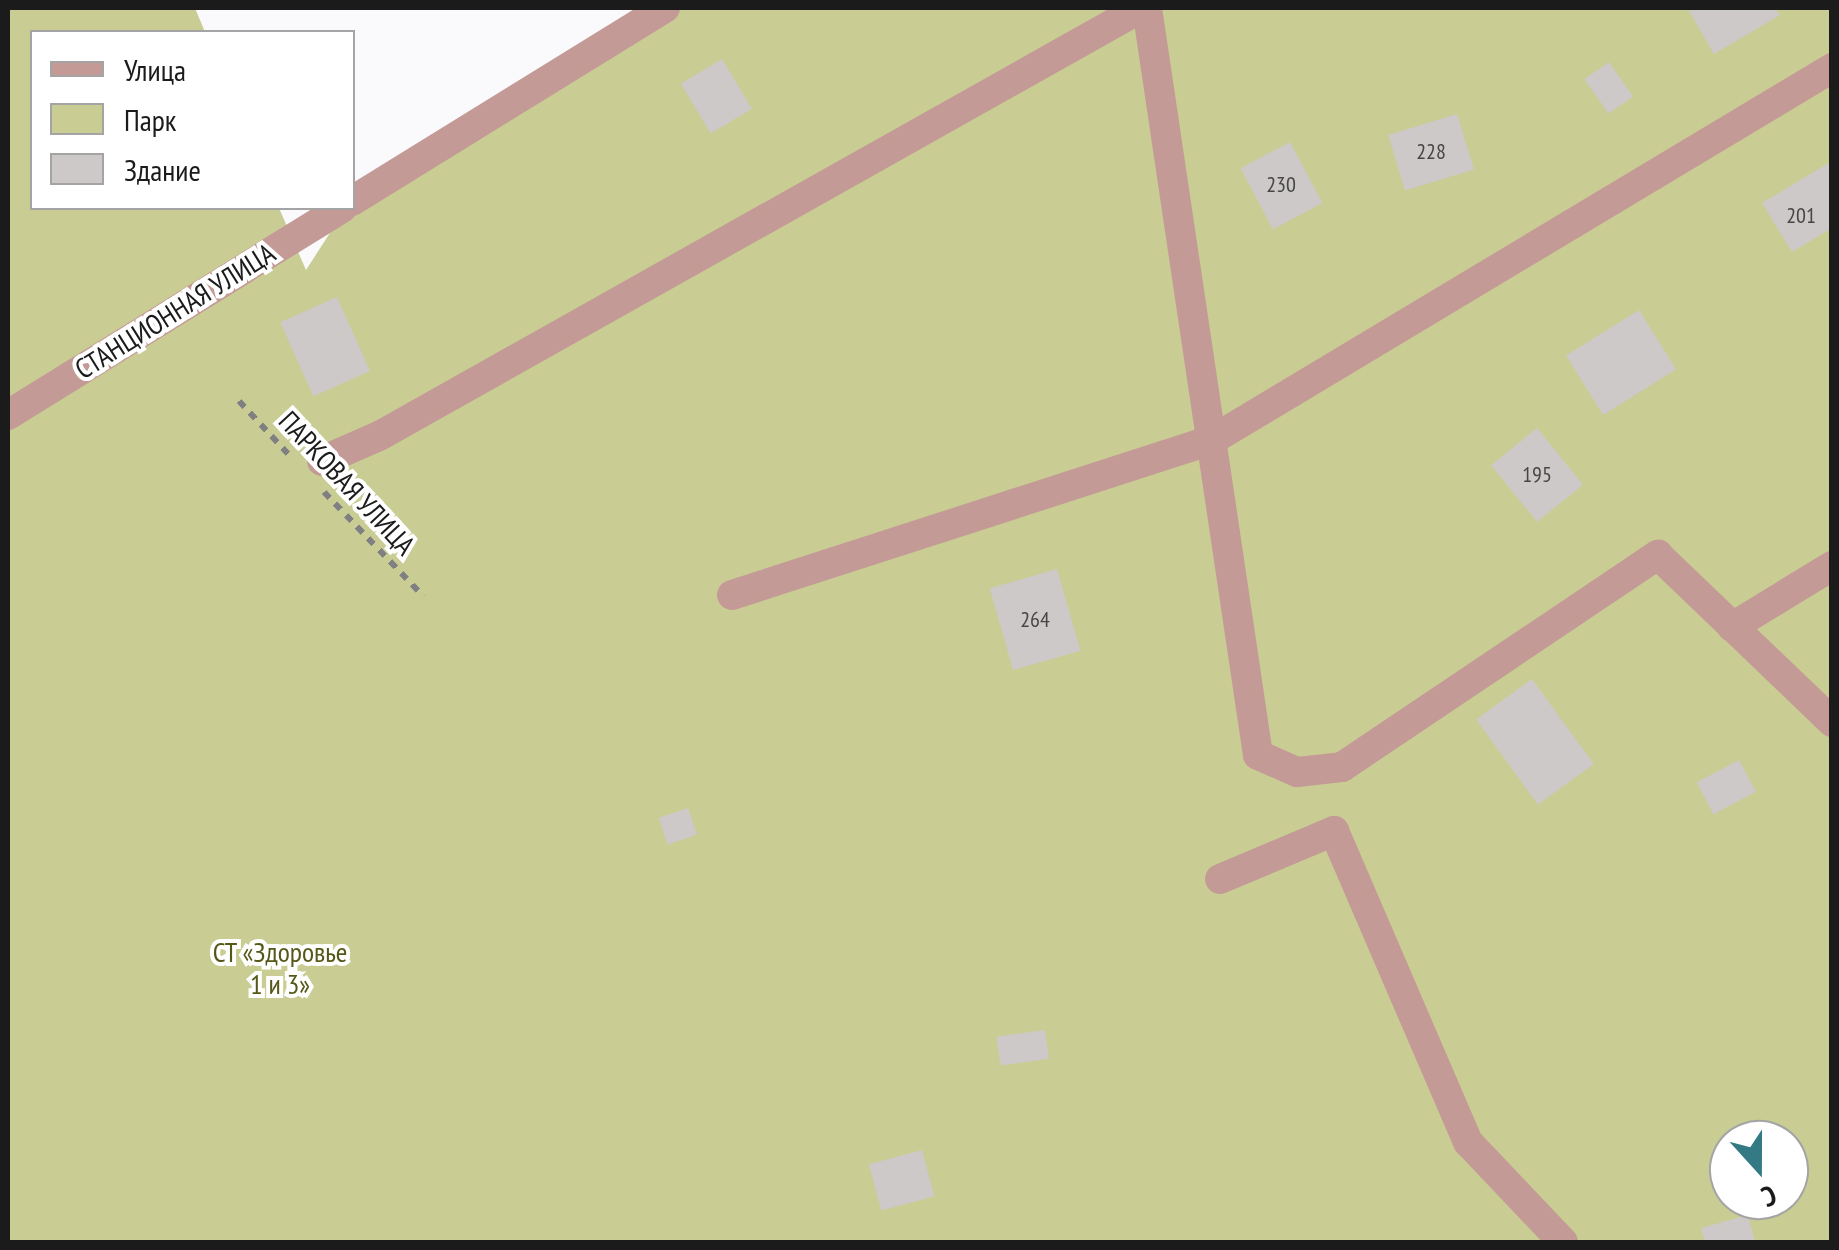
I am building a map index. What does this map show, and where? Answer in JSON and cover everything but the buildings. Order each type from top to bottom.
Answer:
[{"type":"street","points":[[355,199],[665,8]]},
{"type":"street","points":[[314,472],[1144,8],[1258,755],[1297,772],[1342,767],[1658,555],[1832,722]]},
{"type":"street","points":[[732,596],[1212,440],[1832,68]]},
{"type":"street","name":"СТАНЦИОННАЯ УЛИЦА","points":[[8,414],[339,210]]},
{"type":"street","points":[[1732,626],[1832,566]]},
{"type":"street","points":[[1220,879],[1334,831],[1468,1142],[1563,1242]]},
{"type":"path","name":"ПАРКОВАЯ УЛИЦА","points":[[238,401],[314,472],[423,596]]},
{"type":"green space","name":"СТ «Здоровье 1 и 3»","points":[[8,8],[195,8],[204,30],[30,30],[30,210],[280,210],[306,270],[345,210],[355,210],[355,202],[645,8],[1831,8],[1831,1242],[8,1242]]}]
